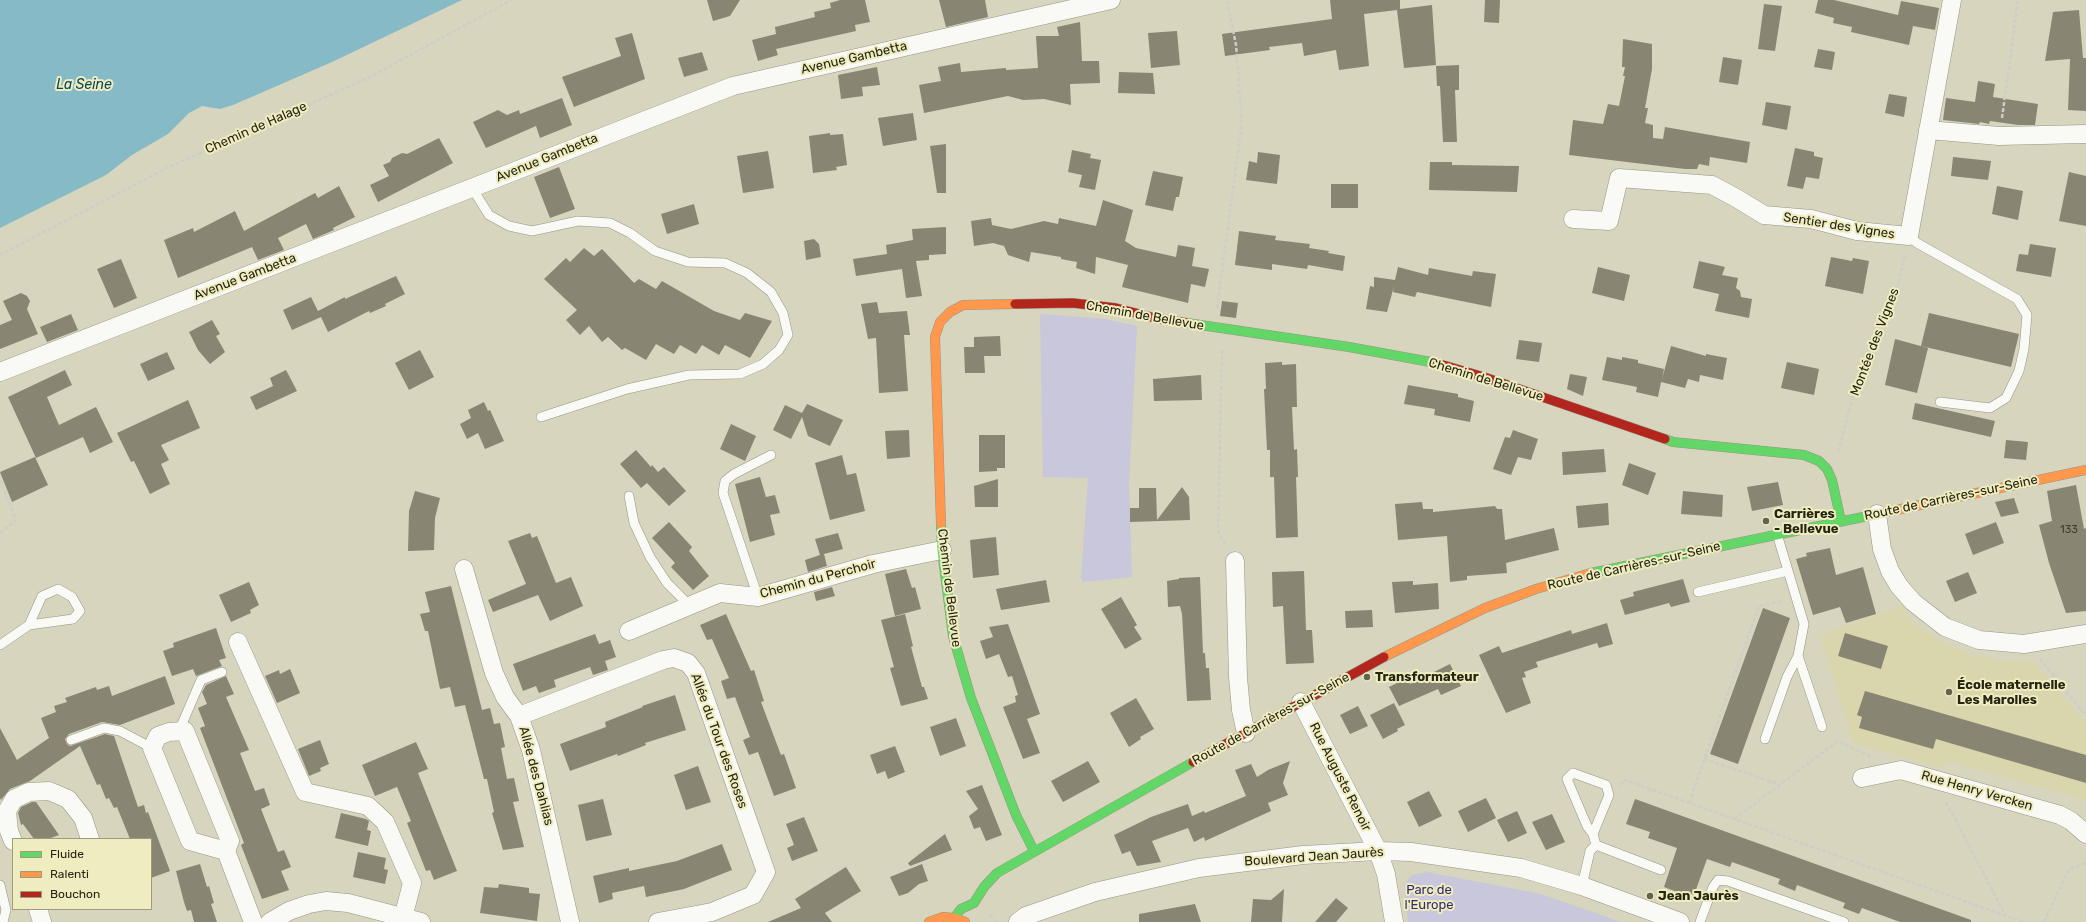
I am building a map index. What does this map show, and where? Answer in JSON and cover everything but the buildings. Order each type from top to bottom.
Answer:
[{"type":"street","name":"Avenue Gambetta","points":[[0,372],[733,86],[1110,0]]},
{"type":"street","name":"Sentier des Vignes","points":[[1573,219],[1609,221],[1619,178],[1712,186],[1738,199],[1764,215],[1811,219],[1857,231],[1908,236],[1952,0]]},
{"type":"street","points":[[1928,130],[1999,136],[2086,134]]},
{"type":"street","name":"Chemin de Bellevue","points":[[1034,851],[1016,815],[971,698],[953,636],[942,550],[935,337],[940,322],[950,312],[963,305],[1073,303],[1116,308],[1155,318],[1218,329],[1349,347],[1441,364],[1484,377],[1673,442],[1804,456],[1818,461],[1828,469]]},
{"type":"street","points":[[1828,469],[1832,480],[1841,521]]},
{"type":"street","name":"Route de Carrières-sur-Seine","points":[[954,918],[962,909],[974,903],[984,887],[997,873],[1034,851],[1410,643],[1485,608],[1588,574],[2086,470]]},
{"type":"street","points":[[1877,514],[1882,549],[1890,571],[1899,586],[1913,602],[1945,626],[1979,640],[2024,644],[2086,634]]},
{"type":"street","name":"Chemin du Perchoir","points":[[629,631],[720,593],[758,597],[873,564],[942,550]]},
{"type":"street","points":[[1235,561],[1238,677],[1241,710],[1246,733]]},
{"type":"street","name":"Allée des Dahlias","points":[[464,568],[494,673],[505,697],[519,716],[541,789],[570,922]]},
{"type":"street","points":[[238,642],[304,792],[368,806],[385,822],[412,883],[403,918]]},
{"type":"street","name":"Allée du Tour des Roses","points":[[519,716],[663,660],[674,658],[688,663],[696,673],[766,872],[752,895],[715,917],[658,922]]},
{"type":"street","name":"Rue Auguste Renoir","points":[[1301,702],[1378,851],[1386,874],[1394,922]]},
{"type":"street","points":[[226,851],[190,841],[152,748],[158,736],[169,732],[185,731],[230,841],[226,851],[253,922]]},
{"type":"street","name":"Rue Henry Vercken","points":[[1862,778],[1902,770],[2060,815],[2071,821],[2086,834]]},
{"type":"street","points":[[12,838],[9,831],[7,811],[14,799],[29,792],[49,791],[68,799],[83,818],[90,838]]},
{"type":"street","name":"Boulevard Jean Jaurès","points":[[1018,922],[1026,916],[1095,892],[1199,868],[1303,855],[1378,851],[1411,852],[1521,868],[1582,886],[1680,922]]},
{"type":"street","points":[[270,922],[296,908],[326,901],[348,903],[421,922]]},
{"type":"street","points":[[929,922],[943,917],[954,918],[965,922]]},
{"type":"lane","points":[[472,188],[489,215],[509,226],[532,231],[578,221],[610,223],[630,233],[655,251],[688,262],[724,263],[747,273],[771,292],[783,314],[788,335],[779,350],[763,364],[740,374],[688,375],[627,389],[541,417]]},
{"type":"lane","points":[[1908,236],[1917,243],[2016,299],[2027,315],[2024,350],[2019,371],[2006,398],[1990,408],[1940,402]]},
{"type":"lane","points":[[758,597],[723,493],[725,481],[734,474],[771,455]]},
{"type":"lane","points":[[629,496],[634,524],[650,557],[667,583],[690,606]]},
{"type":"lane","points":[[1765,739],[1787,677],[1798,656],[1804,624],[1777,534]]},
{"type":"lane","points":[[1698,592],[1788,572]]},
{"type":"lane","points":[[0,645],[29,625],[73,619],[80,611],[72,597],[58,589],[42,596],[29,625]]},
{"type":"lane","points":[[1798,656],[1822,727]]},
{"type":"lane","points":[[179,731],[201,680],[222,672]]},
{"type":"lane","points":[[71,740],[104,728],[120,731],[152,748]]},
{"type":"lane","points":[[1593,834],[1609,795],[1606,785],[1573,773],[1567,779],[1587,826],[1593,834],[1596,846]]},
{"type":"lane","points":[[1596,846],[1661,870]]},
{"type":"lane","points":[[1582,886],[1590,851],[1596,846]]},
{"type":"lane","points":[[1700,922],[1713,887],[1718,880],[1728,880],[1844,922]]},
{"type":"lane","points":[[0,885],[6,910],[3,922]]},
{"type":"path","name":"Chemin de Halage","points":[[0,255],[167,168],[368,78],[511,0]]},
{"type":"path","points":[[1227,0],[1236,45],[1242,122],[1218,329],[1218,532],[1235,561]]},
{"type":"path","points":[[1999,136],[2018,0]]},
{"type":"path","name":"Montée des Vignes","points":[[1828,469],[1837,455],[1859,375],[1898,284],[1908,236]]},
{"type":"path","points":[[0,480],[16,520],[0,533]]},
{"type":"path","points":[[1688,803],[1759,606],[1797,598]]},
{"type":"path","points":[[2035,642],[2040,662],[2086,716]]},
{"type":"path","points":[[1734,819],[1838,741],[1873,757]]},
{"type":"path","points":[[1704,759],[1779,784]]},
{"type":"path","points":[[1933,779],[2006,916]]},
{"type":"path","points":[[1609,795],[1625,780],[2023,922]]},
{"type":"path","points":[[2044,922],[2069,869],[2086,863]]},
{"type":"shaded area","name":"École maternelle Les Marolles","points":[[1904,605],[1907,619],[1943,643],[1973,655],[2000,660],[2033,661],[2086,723],[2086,800],[1951,762],[1945,763],[1941,768],[1853,743],[1820,635]]},
{"type":"green space","points":[[1040,314],[1105,319],[1137,326],[1129,483],[1132,577],[1083,582],[1081,578],[1088,478],[1043,477]]},
{"type":"green space","name":"Parc de l'Europe","points":[[1427,872],[1541,894],[1621,922],[1408,922],[1404,885],[1412,875]]},
{"type":"water","name":"La Seine","points":[[0,0],[462,0],[332,62],[233,105],[220,109],[202,106],[189,113],[168,134],[132,155],[106,175],[0,228]]},
{"type":"traffic: fast","points":[[1187,323],[1349,347],[1436,363]]},
{"type":"traffic: fast","points":[[1665,439],[1673,442],[1804,455],[1819,461],[1827,469],[1832,480],[1841,521]]},
{"type":"traffic: fast","points":[[1591,573],[1868,516]]},
{"type":"traffic: fast","points":[[941,524],[942,550],[953,636],[971,698],[1016,815],[1034,851]]},
{"type":"traffic: fast","points":[[954,918],[961,909],[974,903],[984,887],[997,873],[1193,762]]},
{"type":"traffic: slow","points":[[941,524],[935,337],[940,322],[950,312],[963,305],[1015,304]]},
{"type":"traffic: slow","points":[[1868,516],[2086,470]]},
{"type":"traffic: slow","points":[[1384,657],[1485,608],[1536,589],[1591,573]]},
{"type":"traffic: slow","points":[[929,922],[943,917],[954,918],[965,922]]},
{"type":"traffic: jam","points":[[1015,304],[1073,303],[1116,308],[1155,318],[1187,323]]},
{"type":"traffic: jam","points":[[1436,363],[1484,377],[1665,439]]},
{"type":"traffic: jam","points":[[1193,762],[1384,657]]},
{"type":"place","name":"Carrières - Bellevue","points":[[1766,521]]},
{"type":"place","name":"Transformateur","points":[[1367,677]]},
{"type":"place","name":"École maternelle Les Marolles","points":[[1949,692]]},
{"type":"place","name":"Jean Jaurès","points":[[1650,896]]}]
